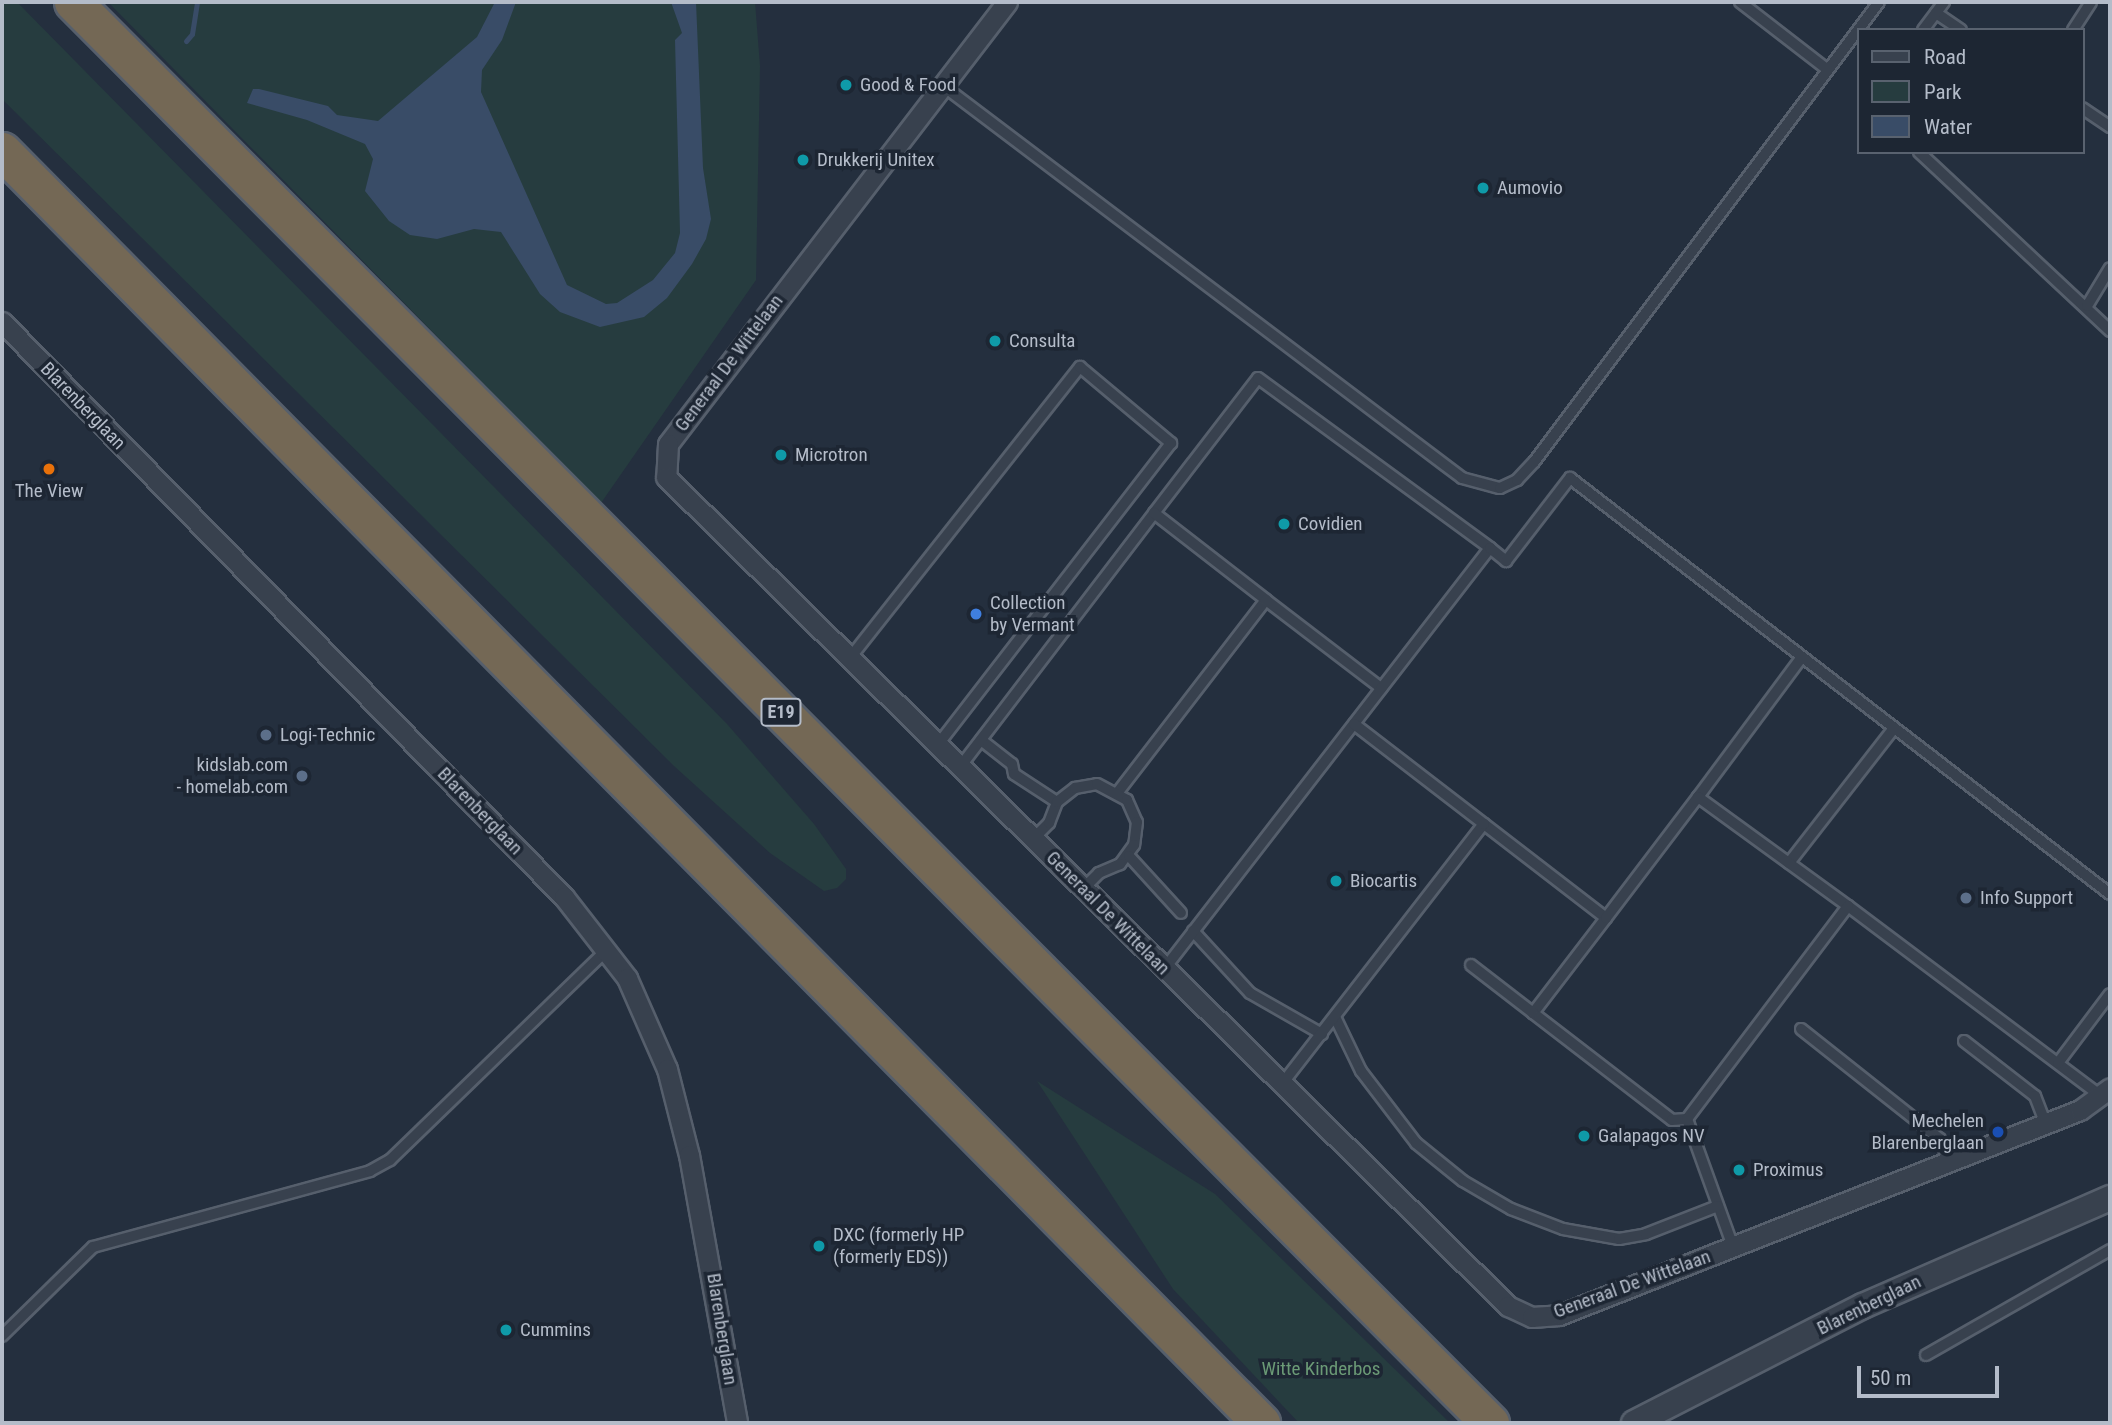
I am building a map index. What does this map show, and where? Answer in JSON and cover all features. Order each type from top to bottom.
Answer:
[{"type":"highway","name":"E19","points":[[73,2],[1490,1423]]},
{"type":"highway","points":[[2,151],[1261,1423]]},
{"type":"street","name":"Generaal De Wittelaan","points":[[1007,2],[668,444],[665,458],[666,477],[1508,1306],[1532,1317],[1559,1315],[1733,1247],[2046,1124],[2106,1092]]},
{"type":"street","name":"Blarenberglaan","points":[[2,322],[564,897],[627,978],[667,1069],[708,1243],[737,1423]]},
{"type":"street","name":"Blarenberglaan","points":[[1634,1423],[1863,1306],[2110,1198]]},
{"type":"lane","points":[[1740,2],[1828,70]]},
{"type":"lane","points":[[1860,28],[1879,2]]},
{"type":"lane","points":[[1925,28],[1944,2]]},
{"type":"lane","points":[[2074,28],[2091,2]]},
{"type":"lane","points":[[1936,13],[1958,28]]},
{"type":"lane","points":[[942,85],[1462,478],[1500,488],[1517,480],[1534,462],[1856,33]]},
{"type":"lane","points":[[2084,109],[2110,127]]},
{"type":"lane","points":[[1921,154],[2087,306],[2110,331]]},
{"type":"lane","points":[[2087,306],[2110,268]]},
{"type":"lane","points":[[850,658],[1080,367],[1171,443],[938,745]]},
{"type":"lane","points":[[960,767],[1258,377],[1506,561],[1570,478],[2110,894]]},
{"type":"lane","points":[[1154,513],[1381,688]]},
{"type":"lane","points":[[1165,968],[1490,548]]},
{"type":"lane","points":[[1118,792],[1266,600]]},
{"type":"lane","points":[[1533,1013],[1802,657]]},
{"type":"lane","points":[[1354,724],[1606,918]]},
{"type":"lane","points":[[1789,863],[1894,728]]},
{"type":"lane","points":[[981,740],[1012,764],[1014,774],[1057,802]]},
{"type":"lane","points":[[1033,839],[1049,823],[1057,802],[1086,785],[1118,792],[1137,822],[1129,856],[1099,873],[1084,888]]},
{"type":"lane","points":[[1698,797],[2057,1063],[2106,1092]]},
{"type":"lane","points":[[1282,1084],[1484,824]]},
{"type":"lane","points":[[1129,856],[1181,913]]},
{"type":"lane","points":[[1471,965],[1672,1120],[1686,1119],[1848,906]]},
{"type":"lane","points":[[1193,931],[1250,993],[1322,1034]]},
{"type":"lane","points":[[2,1336],[93,1247],[358,1175],[390,1160],[606,951]]},
{"type":"lane","points":[[2057,1063],[2110,994]]},
{"type":"lane","points":[[1335,1017],[1361,1071],[1409,1135],[1463,1181],[1511,1209],[1563,1229],[1619,1239],[1646,1234],[1718,1206]]},
{"type":"lane","points":[[1801,1029],[1940,1139],[1949,1162]]},
{"type":"lane","points":[[1964,1041],[2035,1096],[2046,1124]]},
{"type":"lane","points":[[1686,1119],[1733,1247]]},
{"type":"lane","points":[[1926,1355],[2110,1251]]},
{"type":"green space","points":[[2,2],[17,2],[727,724],[814,824],[846,869],[846,879],[837,888],[824,891],[770,853],[674,766],[2,99]]},
{"type":"green space","points":[[108,2],[755,2],[760,66],[756,280],[601,503]]},
{"type":"green space","name":"Witte Kinderbos","points":[[1037,1081],[1215,1194],[1450,1423],[1299,1423],[1173,1289]]},
{"type":"water","points":[[495,2],[516,2],[502,40],[482,70],[481,92],[567,285],[606,304],[617,303],[653,280],[675,253],[680,233],[675,40],[682,33],[671,2],[696,2],[703,168],[711,219],[706,239],[692,264],[667,298],[644,317],[600,327],[560,312],[540,294],[501,232],[474,229],[437,239],[410,235],[389,221],[365,191],[373,159],[365,144],[307,120],[247,103],[253,89],[259,89],[328,106],[337,115],[378,121],[477,37]]},
{"type":"waterway","points":[[186,41],[192,34],[197,2]]},
{"type":"place","name":"Good & Food","points":[[846,85]]},
{"type":"place","name":"Drukkerij Unitex","points":[[803,160]]},
{"type":"place","name":"Aumovio","points":[[1483,188]]},
{"type":"place","name":"Consulta","points":[[995,341]]},
{"type":"place","name":"Microtron","points":[[781,455]]},
{"type":"place","name":"The View","points":[[49,469]]},
{"type":"place","name":"Covidien","points":[[1284,524]]},
{"type":"place","name":"Collection by Vermant","points":[[976,614]]},
{"type":"place","name":"Logi-Technic","points":[[266,735]]},
{"type":"place","name":"kidslab.com - homelab.com","points":[[302,776]]},
{"type":"place","name":"Biocartis","points":[[1336,881]]},
{"type":"place","name":"Info Support","points":[[1966,898]]},
{"type":"place","name":"Mechelen Blarenberglaan","points":[[1998,1132]]},
{"type":"place","name":"Galapagos NV","points":[[1584,1136]]},
{"type":"place","name":"Proximus","points":[[1739,1170]]},
{"type":"place","name":"DXC (formerly HP (formerly EDS))","points":[[819,1246]]},
{"type":"place","name":"Cummins","points":[[506,1330]]}]
